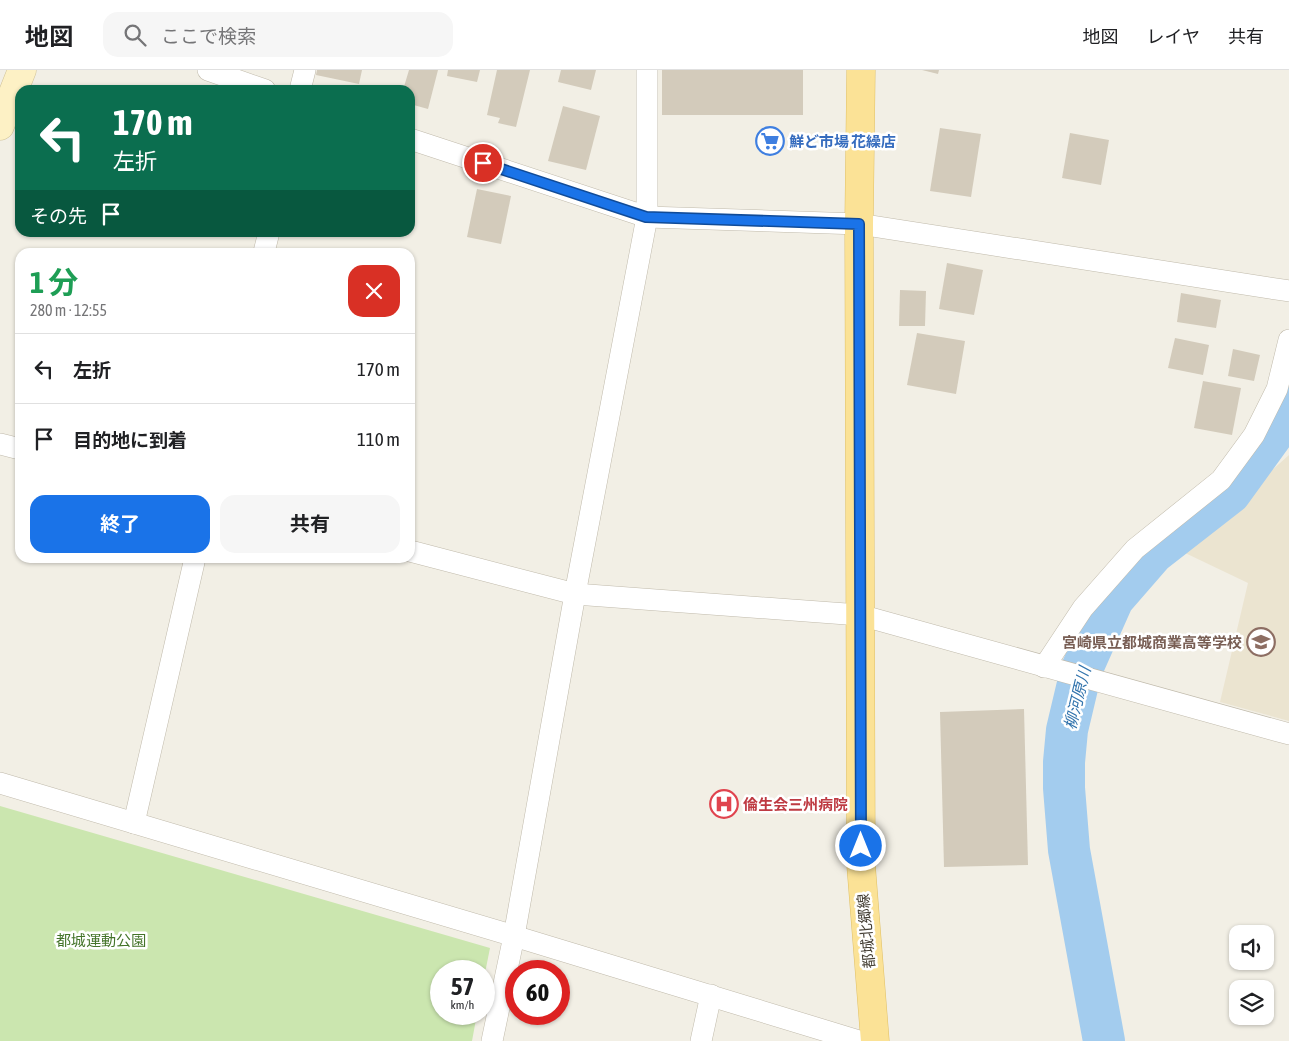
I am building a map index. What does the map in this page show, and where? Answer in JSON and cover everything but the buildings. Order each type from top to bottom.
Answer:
[{"type":"main road","name":"都城北郷線","points":[[861,70],[859,224],[861,865],[875,1041]]},
{"type":"street","points":[[16,85],[22,70]]},
{"type":"street","points":[[208,70],[251,85]]},
{"type":"street","points":[[301,85],[305,70]]},
{"type":"street","points":[[492,1041],[514,936],[575,594],[646,217],[647,70]]},
{"type":"street","points":[[0,126],[15,88]]},
{"type":"street","points":[[415,141],[646,217],[859,224],[1289,291]]},
{"type":"street","points":[[1054,670],[1083,608],[1135,549],[1220,480],[1254,435],[1277,389],[1289,340]]},
{"type":"street","points":[[0,444],[15,448]]},
{"type":"street","points":[[415,552],[575,594],[860,615],[1289,734]]},
{"type":"street","points":[[134,823],[194,563]]},
{"type":"street","points":[[0,784],[514,936],[858,1041]]},
{"type":"street","points":[[701,1041],[710,995]]},
{"type":"shaded area","name":"宮崎県立都城商業高等学校","points":[[1289,455],[1289,721],[1220,702],[1248,583],[1181,551]]},
{"type":"green space","name":"都城運動公園","points":[[0,806],[490,948],[488,960],[430,960],[430,1025],[475,1025],[472,1041],[0,1041]]},
{"type":"waterway","name":"柳河原川","points":[[1104,1041],[1069,850],[1064,788],[1067,730],[1081,671],[1113,599],[1153,553],[1230,493],[1272,435],[1289,397]]},
{"type":"place","name":"鮮ど市場 花繰店","points":[[770,141]]},
{"type":"place","name":"宮崎県立都城商業高等学校","points":[[1261,642]]},
{"type":"place","name":"倫生会三州病院","points":[[724,804]]},
{"type":"route","points":[[483,163],[646,217],[859,224],[861,846]]}]
